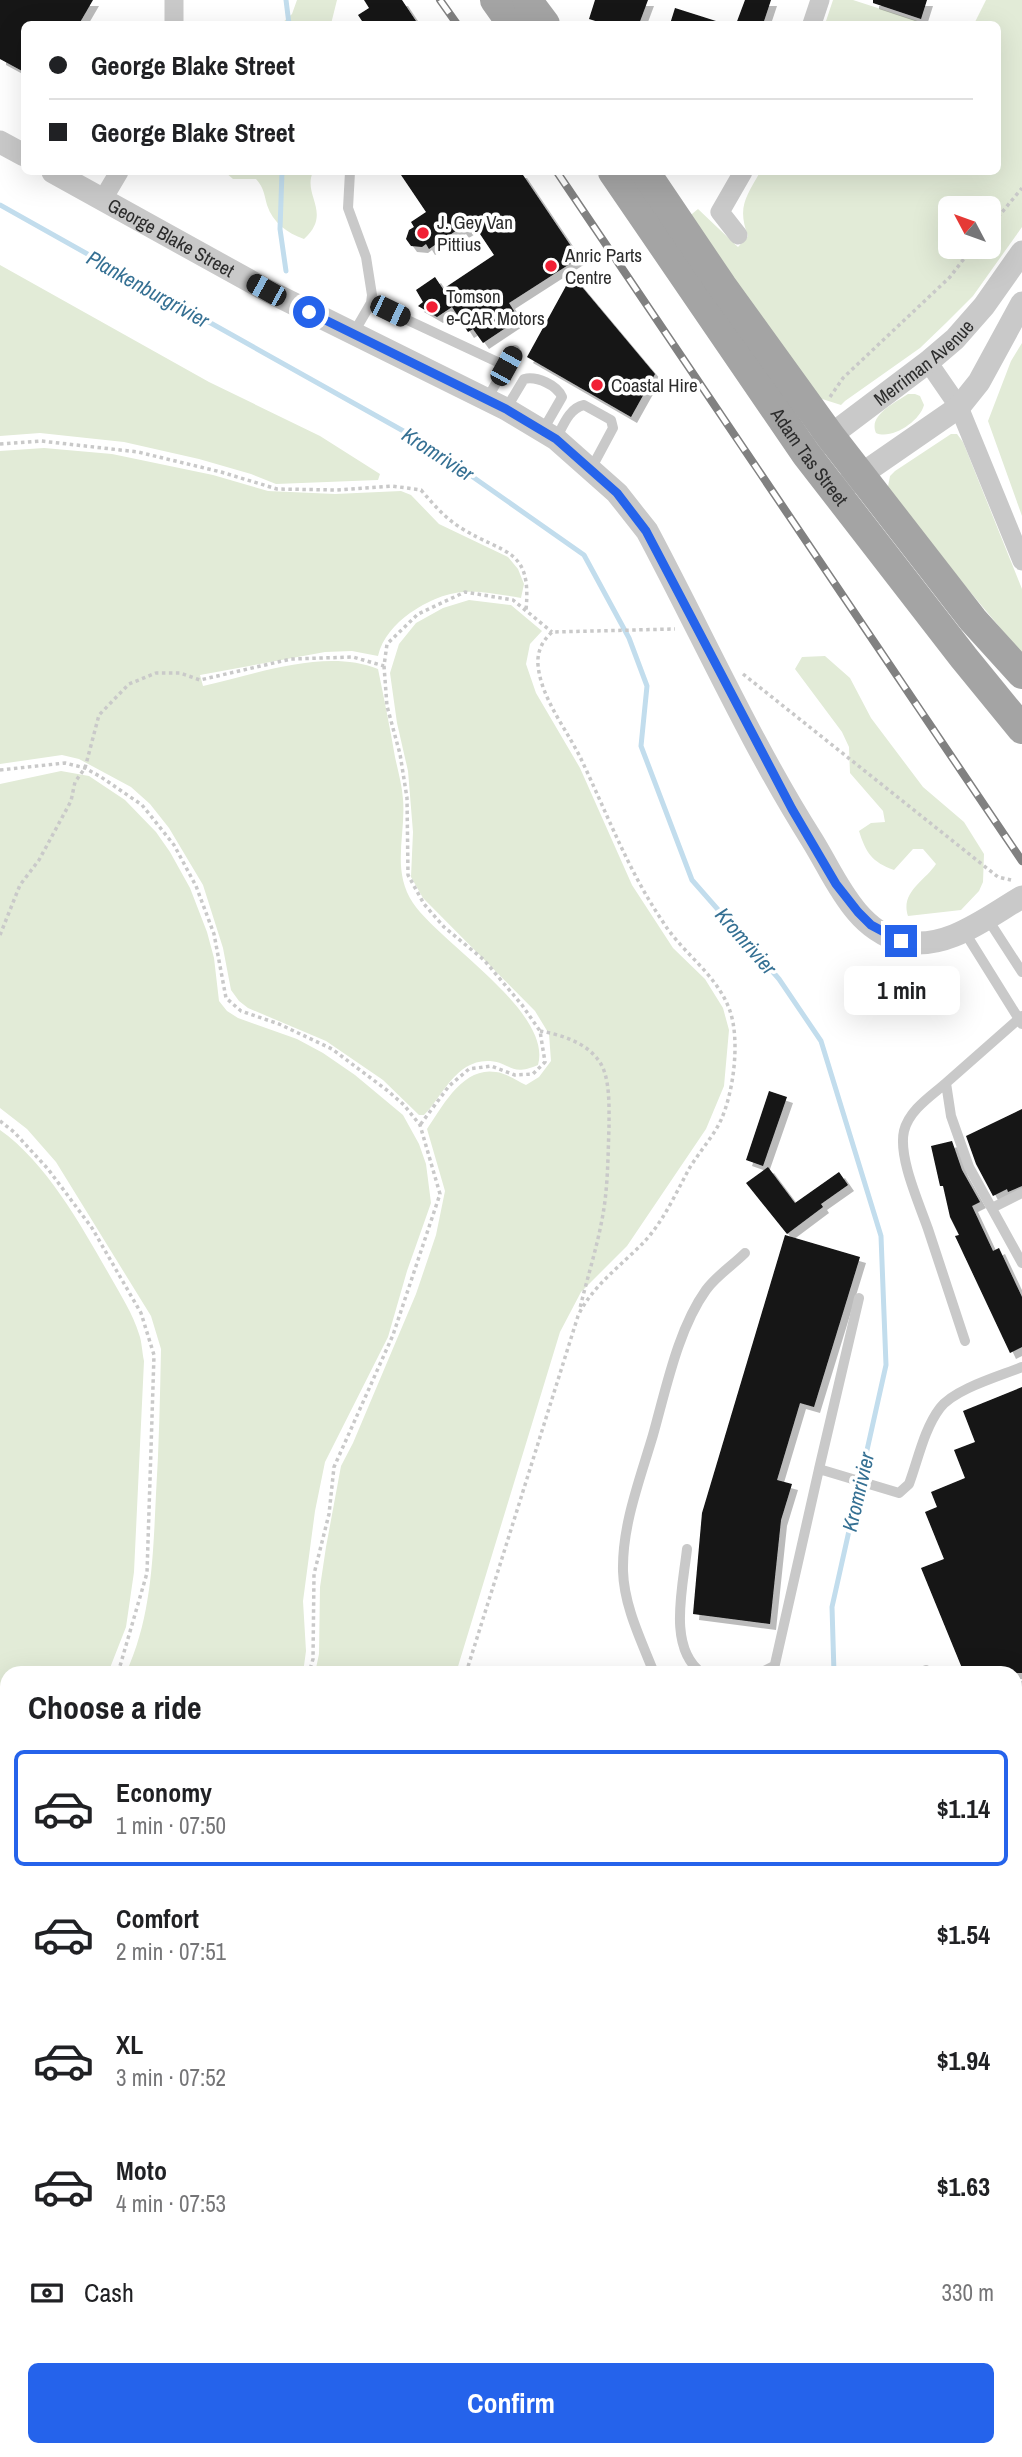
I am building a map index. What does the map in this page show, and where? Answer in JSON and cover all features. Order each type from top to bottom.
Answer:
[{"type":"main road","points":[[495,0],[510,21]]},
{"type":"main road","points":[[527,0],[543,21]]},
{"type":"main road","name":"Adam Tas Street","points":[[615,175],[806,454],[1022,729]]},
{"type":"main road","name":"Adam Tas Street","points":[[647,175],[722,286],[831,437],[973,620],[1022,674]]},
{"type":"street","points":[[174,0],[174,21]]},
{"type":"street","points":[[813,21],[820,0]]},
{"type":"street","points":[[0,142],[21,153]]},
{"type":"street","name":"George Blake Street","points":[[59,175],[266,290],[496,404],[549,435],[592,469],[617,493],[646,531],[792,809],[836,884],[858,912],[883,934],[901,941],[920,943],[939,940],[964,931],[987,917],[1018,889]]},
{"type":"street","points":[[103,199],[117,175]]},
{"type":"street","points":[[738,235],[720,212],[741,175]]},
{"type":"street","name":"Merriman Avenue","points":[[806,454],[955,339],[984,306],[1022,252]]},
{"type":"street","name":"Merriman Avenue","points":[[834,492],[959,407],[979,382],[1022,303]]},
{"type":"street","points":[[928,362],[959,407],[1022,561]]},
{"type":"lane","points":[[350,175],[348,208],[366,257],[371,281],[371,303],[353,335]]},
{"type":"lane","points":[[371,303],[506,366]]},
{"type":"lane","points":[[496,404],[506,366],[515,349]]},
{"type":"lane","points":[[496,404],[524,379],[534,377],[559,391],[562,397],[549,435]]},
{"type":"lane","points":[[549,435],[579,406],[584,405],[611,420],[613,428],[592,469]]},
{"type":"lane","points":[[987,917],[1022,972]]},
{"type":"lane","points":[[964,931],[1021,1020],[915,1110],[903,1133],[912,1182],[965,1341]]},
{"type":"lane","points":[[946,1083],[951,1116],[959,1142],[1022,1263]]},
{"type":"lane","points":[[992,1208],[1022,1193]]},
{"type":"lane","points":[[651,1666],[629,1606],[623,1572],[624,1545],[630,1514],[690,1317],[707,1288],[745,1253]]},
{"type":"lane","points":[[775,1666],[859,1298]]},
{"type":"lane","points":[[819,1469],[899,1493],[909,1484],[940,1407],[956,1394],[1022,1367]]},
{"type":"lane","points":[[687,1549],[680,1625],[681,1643],[687,1658],[695,1666]]},
{"type":"path","points":[[1001,213],[1022,188]]},
{"type":"path","points":[[827,400],[843,379],[950,276],[963,259]]},
{"type":"path","points":[[0,444],[41,441],[138,452],[277,489],[336,490],[392,486],[421,490],[444,516],[463,530],[513,554],[526,581],[526,610]]},
{"type":"path","points":[[420,1125],[449,1086],[469,1069],[491,1066],[515,1075],[533,1074],[545,1062],[540,1031],[522,1005],[484,960],[444,927],[424,904],[408,875],[407,798],[400,754],[387,706],[384,666],[387,644],[418,614],[465,592],[513,600],[552,632]]},
{"type":"path","points":[[578,1316],[590,1297],[655,1228],[720,1121],[729,1093],[735,1052],[735,1028],[719,987],[676,941],[638,881],[582,760],[548,695],[538,663],[538,652],[552,632],[683,629]]},
{"type":"path","points":[[0,935],[20,885],[39,860],[71,801],[75,782],[85,768],[99,715],[129,684],[156,673],[180,673],[200,680],[291,659],[353,657],[384,666]]},
{"type":"path","points":[[743,673],[998,877],[1018,889]]},
{"type":"path","points":[[0,770],[65,763],[85,768],[142,806],[174,845],[196,886],[214,934],[226,998],[241,1011],[279,1024],[332,1049],[388,1091],[420,1125],[440,1194],[393,1335],[334,1467],[329,1514],[314,1574],[311,1666]]},
{"type":"path","points":[[468,1666],[578,1316],[604,1211],[609,1106],[602,1066],[589,1051],[573,1040],[540,1031]]},
{"type":"path","points":[[0,1121],[14,1132],[48,1169],[92,1228],[141,1313],[154,1355],[147,1573],[120,1666]]},
{"type":"green space","points":[[297,0],[337,0],[332,21],[284,21],[292,14]]},
{"type":"green space","points":[[833,0],[853,0],[918,21],[826,21]]},
{"type":"green space","points":[[986,0],[1022,0],[1022,227],[1001,257],[1001,196],[938,196],[938,259],[999,259],[973,296],[920,348],[841,405],[819,398],[687,218],[698,209],[738,247],[748,236],[743,217],[745,203],[758,175],[1001,175],[1001,21],[976,21]]},
{"type":"green space","points":[[228,175],[312,175],[311,189],[317,212],[312,230],[304,239],[292,234],[273,217],[256,179],[233,179]]},
{"type":"green space","points":[[0,265],[209,382],[320,436],[380,474],[378,480],[276,484],[199,459],[124,442],[40,433],[0,436]]},
{"type":"green space","points":[[1022,343],[1022,516],[988,421],[1011,361]]},
{"type":"green space","points":[[908,394],[920,396],[924,405],[917,417],[904,428],[890,434],[876,433],[879,415]]},
{"type":"green space","points":[[951,434],[957,434],[963,442],[1022,589],[1022,654],[887,492],[890,476],[895,471]]},
{"type":"green space","points":[[44,448],[112,454],[213,475],[268,491],[335,494],[401,491],[411,495],[439,524],[508,557],[518,569],[524,584],[521,598],[464,592],[438,598],[399,622],[386,637],[378,656],[352,651],[325,652],[200,675],[203,686],[314,662],[357,663],[378,669],[402,794],[401,865],[406,891],[427,919],[491,979],[529,1023],[538,1044],[538,1065],[522,1070],[490,1061],[468,1066],[451,1080],[424,1115],[419,1115],[383,1080],[326,1041],[248,1008],[239,1001],[231,990],[223,948],[203,885],[169,828],[150,804],[131,787],[79,759],[62,755],[0,764],[0,451]]},
{"type":"green space","points":[[469,600],[511,605],[542,631],[530,644],[526,664],[536,693],[580,768],[632,885],[673,948],[705,979],[723,1008],[729,1030],[724,1086],[706,1129],[627,1246],[581,1292],[560,1332],[458,1666],[316,1666],[320,1587],[341,1466],[416,1294],[436,1235],[445,1191],[427,1129],[455,1090],[473,1075],[484,1072],[500,1073],[526,1085],[539,1077],[551,1061],[549,1034],[535,1011],[423,898],[411,877],[413,832],[408,771],[397,723],[390,673],[399,644],[416,623],[443,608]]},
{"type":"green space","points":[[825,656],[850,678],[871,718],[923,787],[964,822],[984,854],[983,882],[979,891],[961,910],[908,916],[906,908],[910,893],[936,864],[923,849],[913,849],[894,870],[880,864],[867,851],[859,831],[871,823],[885,822],[883,811],[850,773],[849,747],[842,732],[795,669],[802,657]]},
{"type":"green space","points":[[61,771],[89,776],[125,800],[156,832],[190,888],[214,958],[219,1001],[227,1011],[238,1018],[297,1039],[355,1075],[403,1115],[419,1144],[426,1164],[431,1203],[388,1337],[325,1462],[315,1511],[303,1601],[306,1651],[304,1666],[129,1666],[141,1630],[150,1585],[161,1349],[151,1316],[56,1162],[27,1129],[0,1108],[0,784]]},
{"type":"green space","points":[[0,1130],[33,1160],[75,1217],[130,1312],[140,1337],[144,1361],[134,1572],[126,1627],[111,1666],[0,1666]]},
{"type":"building","points":[[0,0],[93,0],[81,21],[21,21],[21,70],[0,59]]},
{"type":"building","points":[[364,0],[402,0],[416,21],[362,21],[358,15],[369,8]]},
{"type":"building","points":[[595,0],[648,0],[640,21],[589,19]]},
{"type":"building","points":[[745,0],[771,0],[764,21],[737,21]]},
{"type":"building","points":[[873,0],[927,0],[921,19],[873,3]]},
{"type":"building","points":[[675,8],[716,21],[671,21]]},
{"type":"building","points":[[401,175],[523,175],[579,258],[509,303],[519,319],[483,343],[473,329],[468,332],[452,307],[437,317],[418,306],[423,302],[416,290],[435,277],[443,289],[494,255],[474,225],[463,232],[460,228],[429,249],[426,244],[422,247],[411,246],[406,239],[409,230],[414,227],[411,222],[426,212]]},
{"type":"building","points":[[572,275],[655,374],[631,417],[527,357]]},
{"type":"building","points":[[769,1091],[787,1097],[763,1166],[746,1160]]},
{"type":"building","points":[[1022,1109],[1022,1186],[993,1196],[976,1164],[966,1136]]},
{"type":"building","points":[[952,1141],[962,1170],[980,1202],[972,1206],[993,1251],[999,1248],[1022,1297],[1022,1347],[1010,1353],[955,1236],[959,1235],[950,1217],[943,1186],[940,1186],[931,1146]]},
{"type":"building","points":[[768,1167],[795,1203],[839,1172],[848,1185],[787,1234],[746,1183]]},
{"type":"building","points":[[785,1235],[860,1257],[814,1407],[800,1403],[777,1480],[792,1484],[781,1520],[770,1624],[693,1614],[702,1513]]},
{"type":"building","points":[[1022,1387],[1022,1666],[961,1666],[921,1568],[944,1559],[925,1512],[937,1507],[931,1492],[965,1478],[954,1450],[975,1442],[963,1411]]},
{"type":"waterway","name":"Kromrivier","points":[[286,0],[289,21]]},
{"type":"waterway","name":"Kromrivier","points":[[282,175],[280,229],[286,271]]},
{"type":"waterway","name":"Kromrivier","points":[[0,205],[423,442],[584,555],[629,638],[647,686],[641,746],[692,880],[779,979],[821,1041],[881,1236],[886,1365],[832,1607],[834,1666]]},
{"type":"railway","points":[[440,0],[455,21]]},
{"type":"railway","points":[[559,175],[1022,861]]},
{"type":"place","name":"J. Gey Van Pittius","points":[[423,233]]},
{"type":"place","name":"Anric Parts Centre","points":[[551,266]]},
{"type":"place","name":"Tomson e-CAR Motors","points":[[432,307]]},
{"type":"place","name":"Coastal Hire","points":[[597,385]]},
{"type":"route","points":[[309,312],[506,409],[556,439],[617,493],[646,531],[792,809],[836,884],[871,925],[883,934],[901,941]]},
{"type":"water label","name":"Plankenburgrivier","points":[[148,289]]}]
